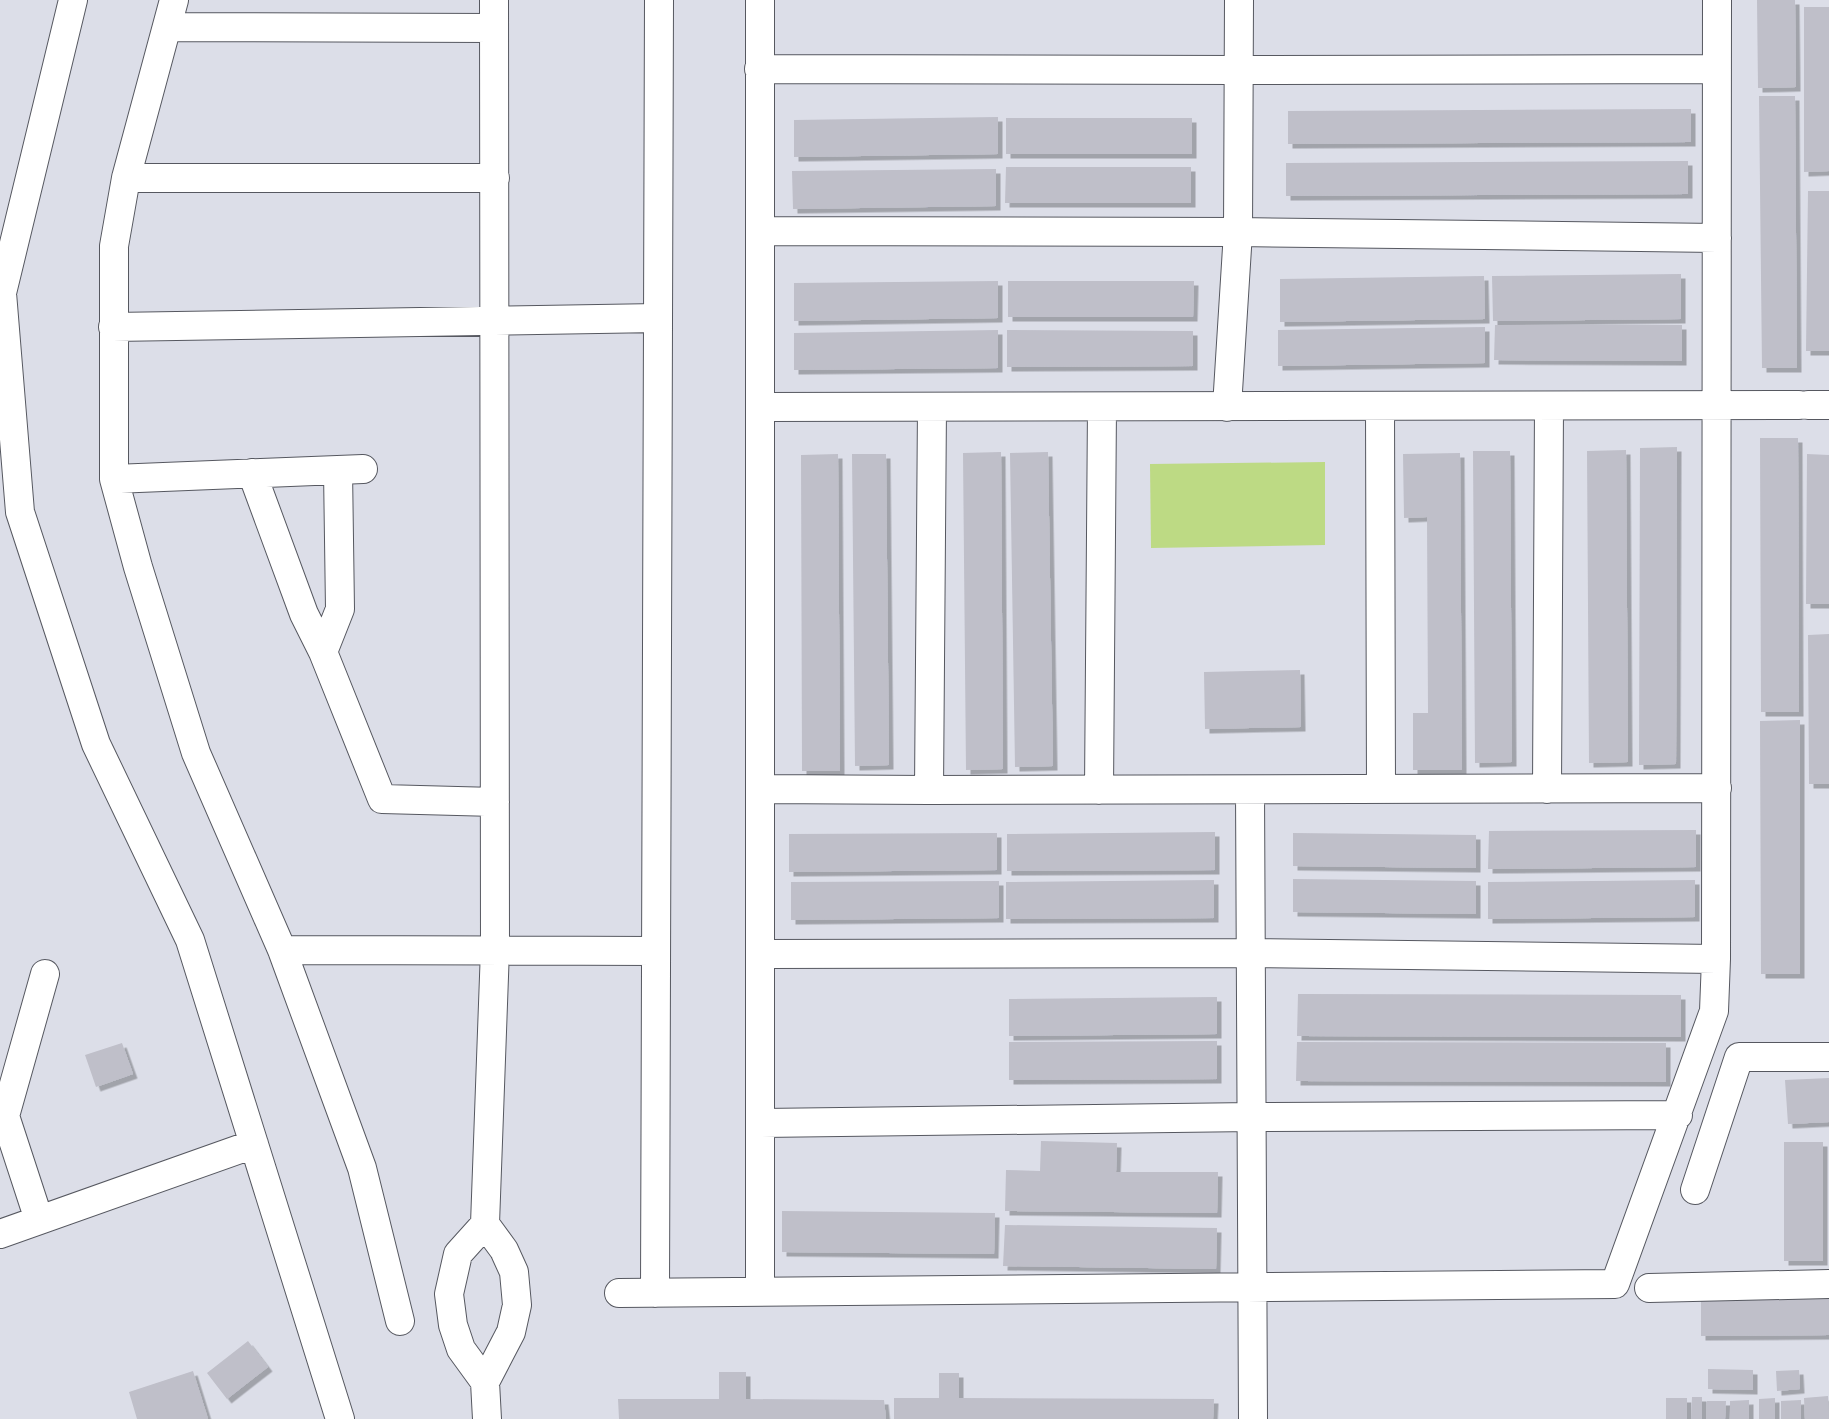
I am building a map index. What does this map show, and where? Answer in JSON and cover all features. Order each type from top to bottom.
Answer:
[{"type":"street","points":[[73,0],[2,292],[20,512],[96,744],[190,940],[340,1419]]},
{"type":"street","points":[[174,0],[126,178],[114,246],[114,479],[138,567],[196,753],[282,950],[362,1168],[400,1321]]},
{"type":"street","points":[[487,1419],[485,1382],[511,1332],[517,1305],[514,1272],[504,1250],[485,1224],[495,949],[494,0]]},
{"type":"street","points":[[655,1293],[659,0]]},
{"type":"street","points":[[760,0],[760,1292]]},
{"type":"street","points":[[1227,407],[1238,232],[1239,0]]},
{"type":"street","points":[[619,1293],[1615,1284],[1678,1115],[1714,1011],[1717,788],[1717,0]]},
{"type":"street","points":[[168,27],[494,28]]},
{"type":"street","points":[[760,69],[1717,69]]},
{"type":"street","points":[[126,178],[495,178]]},
{"type":"street","points":[[760,231],[1238,232],[1717,238]]},
{"type":"street","points":[[113,327],[658,318]]},
{"type":"street","points":[[760,407],[1812,405]]},
{"type":"street","points":[[1380,406],[1381,789]]},
{"type":"street","points":[[1547,789],[1549,406]]},
{"type":"street","points":[[929,790],[932,407]]},
{"type":"street","points":[[1099,790],[1102,407]]},
{"type":"street","points":[[114,479],[350,470],[340,610],[323,652]]},
{"type":"street","points":[[252,473],[304,614],[323,652],[382,798],[495,802]]},
{"type":"street","points":[[760,789],[1250,790],[1717,788]]},
{"type":"street","points":[[1250,790],[1253,1419]]},
{"type":"street","points":[[282,950],[495,949],[656,951]]},
{"type":"street","points":[[761,954],[1251,953],[1716,959]]},
{"type":"street","points":[[39,1220],[5,1116],[46,974]]},
{"type":"street","points":[[1695,1190],[1739,1057],[1829,1057]]},
{"type":"street","points":[[761,1124],[1252,1117],[1678,1115]]},
{"type":"street","points":[[0,1234],[254,1144]]},
{"type":"street","points":[[485,1224],[458,1254],[449,1294],[454,1325],[462,1349],[485,1382]]},
{"type":"street","points":[[1649,1288],[1829,1284]]},
{"type":"green space","points":[[1325,462],[1325,545],[1151,548],[1150,464]]},
{"type":"building","points":[[1757,0],[1795,0],[1796,87],[1758,88]]},
{"type":"building","points":[[1804,7],[1829,7],[1829,171],[1804,172]]},
{"type":"building","points":[[1759,96],[1795,96],[1797,368],[1762,368]]},
{"type":"building","points":[[1691,109],[1691,142],[1288,144],[1288,111]]},
{"type":"building","points":[[998,117],[998,154],[794,157],[794,120]]},
{"type":"building","points":[[1006,118],[1192,118],[1192,154],[1006,154]]},
{"type":"building","points":[[1688,161],[1688,194],[1286,196],[1286,163]]},
{"type":"building","points":[[1006,167],[1191,167],[1191,203],[1005,203]]},
{"type":"building","points":[[996,169],[996,206],[793,209],[792,171]]},
{"type":"building","points":[[1808,191],[1829,191],[1829,351],[1806,351]]},
{"type":"building","points":[[1681,274],[1681,319],[1493,321],[1492,276]]},
{"type":"building","points":[[1484,276],[1485,319],[1280,322],[1280,279]]},
{"type":"building","points":[[998,281],[998,318],[794,321],[794,283]]},
{"type":"building","points":[[1008,281],[1194,281],[1193,317],[1008,317]]},
{"type":"building","points":[[1495,325],[1682,325],[1682,361],[1494,360]]},
{"type":"building","points":[[1485,327],[1485,363],[1278,366],[1278,330]]},
{"type":"building","points":[[998,330],[998,368],[794,370],[794,333]]},
{"type":"building","points":[[1007,330],[1193,331],[1193,366],[1007,367]]},
{"type":"building","points":[[1760,438],[1798,438],[1799,712],[1761,712]]},
{"type":"building","points":[[1677,447],[1676,764],[1639,765],[1640,448]]},
{"type":"building","points":[[1626,450],[1628,762],[1589,763],[1587,451]]},
{"type":"building","points":[[1473,451],[1510,451],[1512,762],[1475,763]]},
{"type":"building","points":[[1001,452],[1003,769],[966,770],[963,453]]},
{"type":"building","points":[[1048,452],[1053,766],[1015,767],[1010,453]]},
{"type":"building","points":[[1460,453],[1462,770],[1413,770],[1413,713],[1428,713],[1427,517],[1404,518],[1403,454]]},
{"type":"building","points":[[838,454],[840,771],[802,771],[801,455]]},
{"type":"building","points":[[852,454],[886,454],[889,765],[855,766]]},
{"type":"building","points":[[1807,454],[1829,455],[1829,604],[1806,604]]},
{"type":"building","points":[[1829,634],[1829,784],[1809,784],[1808,635]]},
{"type":"building","points":[[1300,670],[1301,727],[1205,729],[1204,672]]},
{"type":"building","points":[[1800,720],[1800,974],[1761,974],[1760,721]]},
{"type":"building","points":[[1696,830],[1696,867],[1488,869],[1489,831]]},
{"type":"building","points":[[1215,832],[1215,870],[1007,871],[1007,834]]},
{"type":"building","points":[[997,833],[997,870],[789,872],[789,834]]},
{"type":"building","points":[[1293,833],[1476,835],[1476,868],[1293,866]]},
{"type":"building","points":[[1293,879],[1476,881],[1476,914],[1293,912]]},
{"type":"building","points":[[1214,880],[1214,918],[1006,919],[1006,882]]},
{"type":"building","points":[[1695,880],[1695,917],[1488,919],[1488,882]]},
{"type":"building","points":[[999,881],[999,918],[791,920],[791,882]]},
{"type":"building","points":[[1298,994],[1681,995],[1681,1037],[1297,1036]]},
{"type":"building","points":[[1217,997],[1217,1034],[1009,1036],[1009,999]]},
{"type":"building","points":[[1217,1041],[1217,1079],[1009,1080],[1009,1042]]},
{"type":"building","points":[[1297,1042],[1666,1043],[1666,1082],[1296,1081]]},
{"type":"building","points":[[122,1043],[133,1074],[96,1087],[85,1055]]},
{"type":"building","points":[[1829,1078],[1829,1122],[1788,1124],[1785,1080]]},
{"type":"building","points":[[1041,1141],[1117,1143],[1116,1172],[1218,1172],[1217,1213],[1005,1211],[1006,1170],[1040,1171]]},
{"type":"building","points":[[1784,1142],[1823,1142],[1823,1261],[1784,1261]]},
{"type":"building","points":[[782,1211],[995,1213],[994,1254],[782,1252]]},
{"type":"building","points":[[1005,1225],[1217,1228],[1216,1269],[1003,1266]]},
{"type":"building","points":[[1701,1296],[1829,1296],[1829,1335],[1701,1336]]},
{"type":"building","points":[[248,1341],[268,1367],[227,1399],[207,1373]]},
{"type":"building","points":[[1708,1369],[1753,1370],[1753,1390],[1708,1389]]},
{"type":"building","points":[[1799,1370],[1800,1389],[1777,1391],[1776,1371]]},
{"type":"building","points":[[193,1371],[208,1419],[137,1419],[129,1392]]},
{"type":"building","points":[[719,1372],[746,1372],[746,1399],[884,1400],[886,1419],[619,1419],[618,1399],[719,1399]]},
{"type":"building","points":[[939,1373],[959,1373],[959,1398],[1214,1399],[1213,1419],[894,1419],[894,1398],[939,1398]]},
{"type":"building","points":[[1828,1396],[1829,1419],[1805,1419],[1804,1398]]},
{"type":"building","points":[[1692,1397],[1702,1397],[1702,1419],[1691,1419]]},
{"type":"building","points":[[1666,1398],[1687,1398],[1687,1419],[1666,1419]]},
{"type":"building","points":[[1775,1398],[1775,1419],[1759,1419],[1759,1399]]},
{"type":"building","points":[[1749,1400],[1749,1419],[1730,1419],[1730,1401]]},
{"type":"building","points":[[1801,1400],[1801,1419],[1781,1419],[1781,1401]]},
{"type":"building","points":[[1707,1401],[1726,1401],[1725,1419],[1707,1419]]}]
